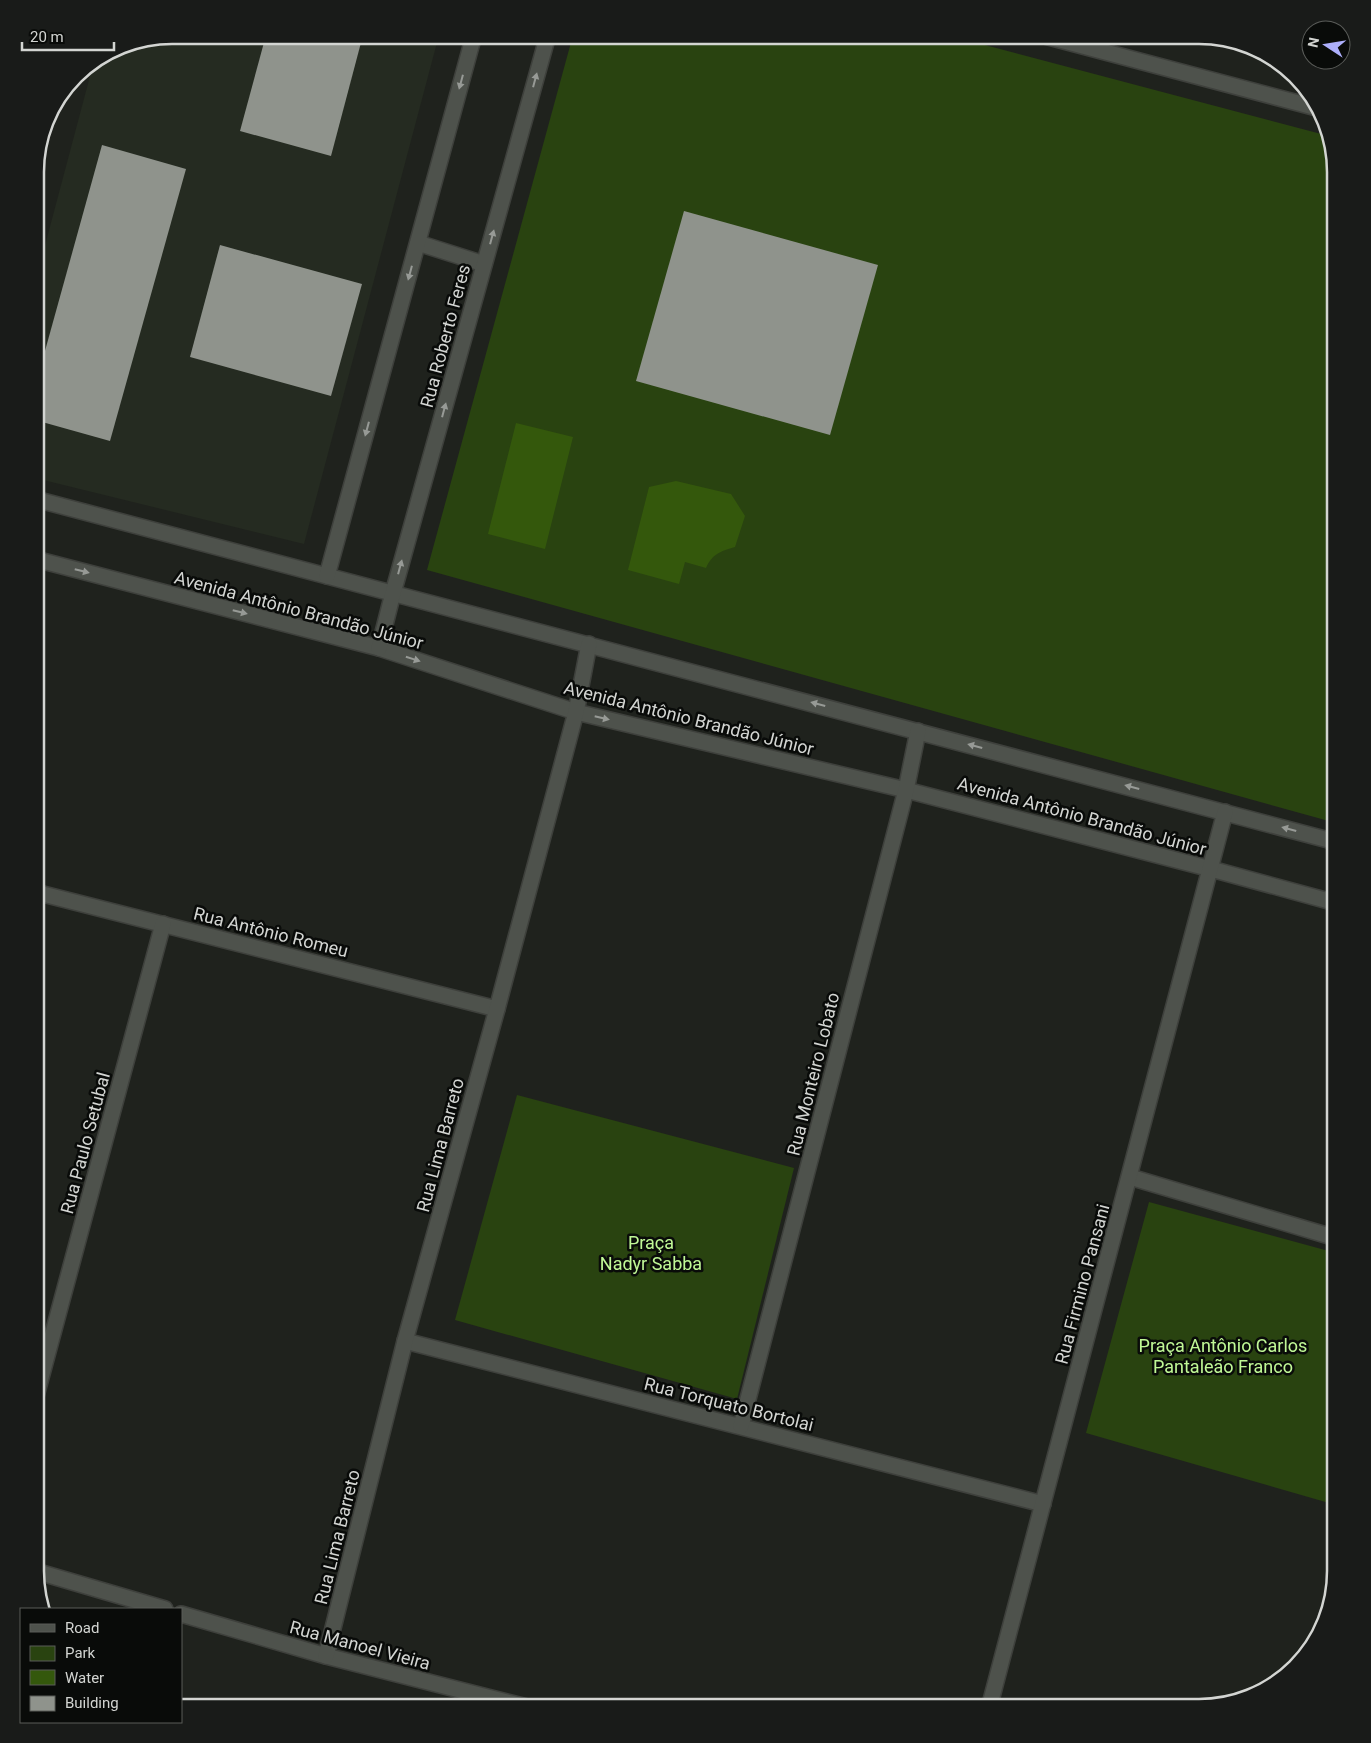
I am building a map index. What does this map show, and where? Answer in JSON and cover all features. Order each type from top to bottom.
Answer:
[{"type":"street","points":[[327,576],[472,44]]},
{"type":"street","name":"Rua Roberto Feres","points":[[379,648],[545,44]]},
{"type":"street","points":[[1090,44],[1309,106]]},
{"type":"street","points":[[418,243],[484,264]]},
{"type":"street","points":[[44,501],[1327,840]]},
{"type":"street","name":"Avenida Antônio Brandão Júnior","points":[[44,561],[379,648],[576,712],[906,790],[1327,901]]},
{"type":"street","name":"Rua Lima Barreto","points":[[326,1656],[405,1341],[497,1009],[576,712],[590,644]]},
{"type":"street","name":"Rua Monteiro Lobato","points":[[742,1426],[906,790],[918,731]]},
{"type":"street","name":"Rua Firmino Pansani","points":[[991,1699],[1225,812]]},
{"type":"street","name":"Rua Antônio Romeu","points":[[44,894],[497,1009]]},
{"type":"street","name":"Rua Paulo Setubal","points":[[44,1366],[162,924]]},
{"type":"street","points":[[1130,1177],[1327,1235]]},
{"type":"street","name":"Rua Torquato Bortolai","points":[[405,1341],[1043,1504]]},
{"type":"street","points":[[44,1574],[162,1608]]},
{"type":"street","name":"Rua Manoel Vieira","points":[[182,1614],[326,1656],[496,1699]]},
{"type":"shaded area","points":[[172,44],[437,44],[304,544],[44,480],[44,249],[91,73],[108,61],[147,46]]},
{"type":"green space","points":[[571,44],[981,44],[1321,134],[1326,155],[1327,172],[1327,820],[427,570]]},
{"type":"green space","name":"Praça Nadyr Sabba","points":[[517,1095],[794,1168],[737,1399],[455,1320]]},
{"type":"green space","name":"Praça Antônio Carlos Pantaleão Franco","points":[[1149,1202],[1327,1251],[1327,1502],[1086,1433]]},
{"type":"water","points":[[516,423],[573,437],[545,549],[488,534]]},
{"type":"water","points":[[676,481],[731,494],[745,516],[735,547],[725,550],[711,559],[706,568],[685,562],[679,584],[628,570],[649,487]]},
{"type":"building","points":[[264,44],[361,44],[331,156],[240,131]]},
{"type":"building","points":[[102,145],[186,169],[110,441],[44,423],[44,354]]},
{"type":"building","points":[[684,211],[878,265],[830,435],[636,381]]},
{"type":"building","points":[[220,245],[362,284],[331,396],[190,357]]}]
